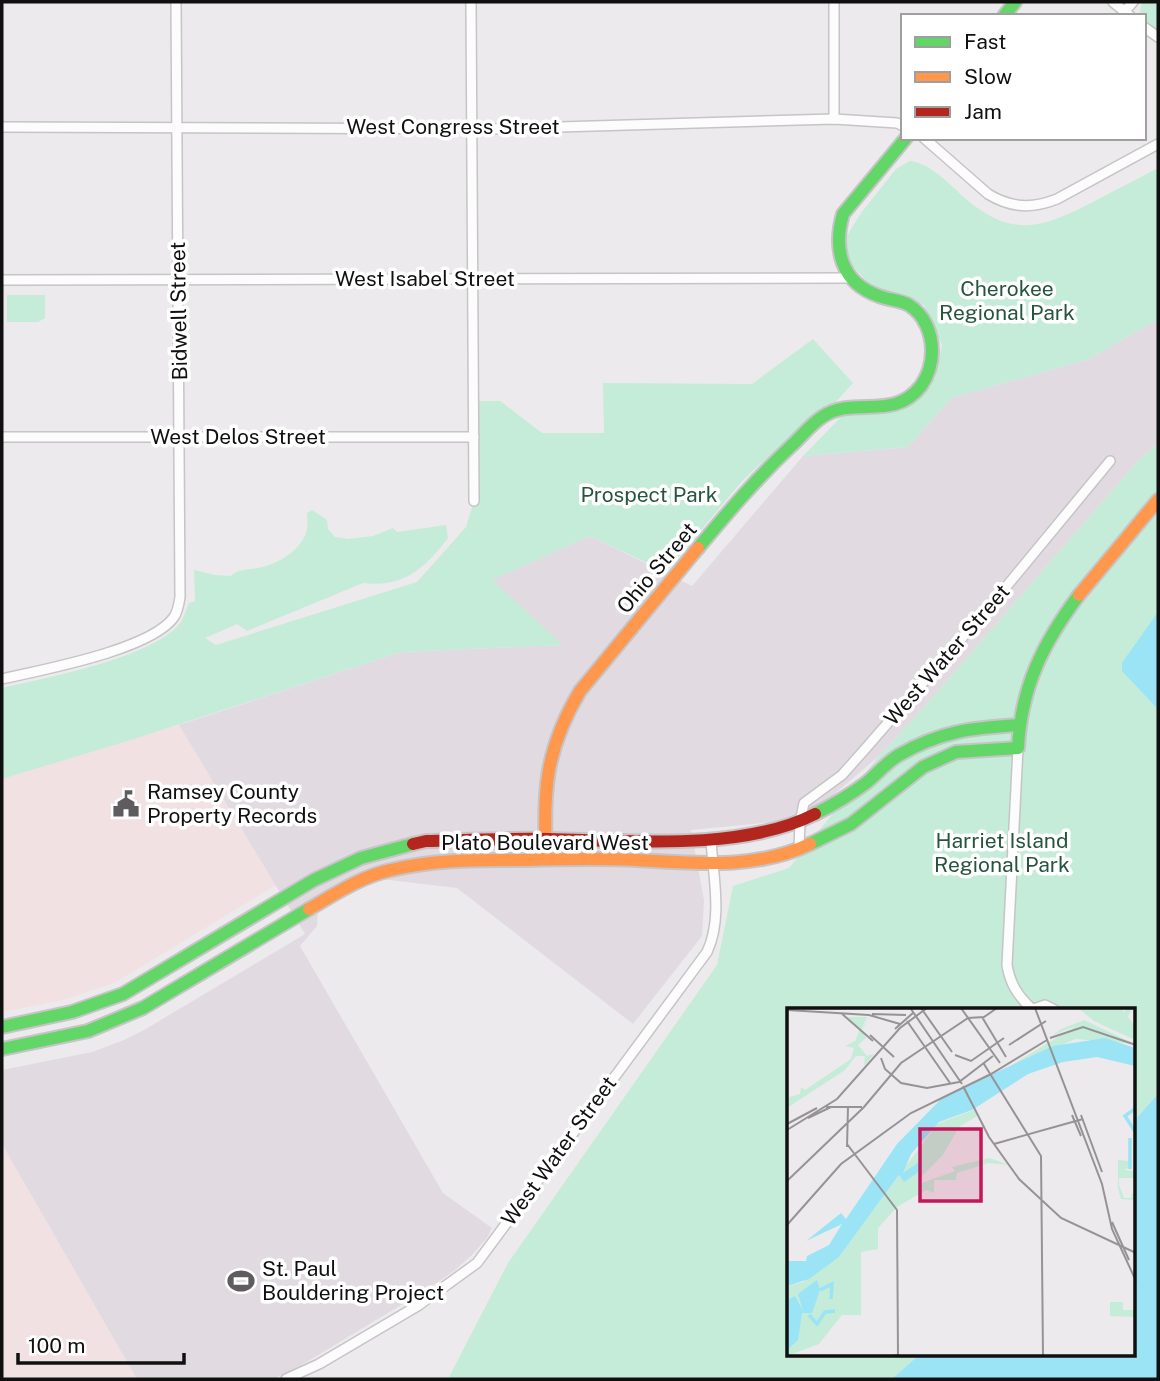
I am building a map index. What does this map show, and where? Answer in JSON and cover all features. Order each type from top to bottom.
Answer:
[{"type":"street","name":"Bidwell Street","points":[[2,679],[117,650],[159,630],[173,619],[180,597],[176,2]]},
{"type":"street","points":[[471,2],[474,501]]},
{"type":"street","points":[[834,2],[834,120]]},
{"type":"street","points":[[1113,2],[1127,14],[1133,2]]},
{"type":"street","name":"West Congress Street","points":[[2,127],[472,128],[834,120],[901,124]]},
{"type":"street","points":[[849,278],[839,258],[839,224],[844,214],[904,140]]},
{"type":"street","points":[[926,140],[988,194],[998,200],[1021,206],[1045,203],[1057,198],[1158,144]]},
{"type":"street","name":"West Isabel Street","points":[[2,280],[849,278]]},
{"type":"street","name":"Ohio Street","points":[[546,858],[546,772],[551,749],[566,712],[580,691],[751,484],[823,416],[837,411],[877,409],[901,403],[920,388],[926,378],[933,355],[929,331],[924,320],[907,303],[877,296],[861,289],[849,278]]},
{"type":"street","name":"West Delos Street","points":[[2,437],[474,437]]},
{"type":"street","name":"West Water Street","points":[[799,849],[804,803],[842,775],[856,760],[1001,593],[1110,461]]},
{"type":"street","points":[[1031,1008],[1019,997],[1007,965],[1019,724],[1033,671],[1056,629],[1118,546],[1158,500]]},
{"type":"street","name":"Plato Boulevard West","points":[[2,1027],[65,1015],[108,1001],[314,880],[361,858],[426,841],[545,839],[639,842],[711,840],[755,834],[800,822],[834,805],[897,756],[935,737],[969,728],[1019,724]]},
{"type":"street","name":"Plato Boulevard West","points":[[2,1049],[88,1031],[144,1008],[343,890],[389,870],[450,860],[546,858],[712,864],[757,860],[799,849],[851,824],[923,767],[956,752],[1018,748]]},
{"type":"street","name":"West Water Street","points":[[286,1379],[319,1364],[419,1305],[477,1263],[707,952],[712,942],[716,918],[711,840]]},
{"type":"shaded area","points":[[1158,319],[1158,443],[1138,461],[879,756],[824,803],[773,822],[691,830],[704,900],[702,936],[633,1024],[457,888],[381,879],[318,908],[317,926],[300,946],[443,1193],[492,1228],[472,1255],[431,1287],[295,1369],[273,1379],[137,1379],[2,1144],[2,1070],[92,1052],[124,1040],[305,934],[179,725],[401,652],[562,645],[491,580],[590,536],[692,586],[803,456],[908,447],[951,398],[1089,359]]},
{"type":"shaded area","points":[[179,725],[276,885],[116,982],[63,1000],[2,1012],[2,779]]},
{"type":"shaded area","points":[[2,1144],[137,1379],[2,1379]]},
{"type":"green space","points":[[1142,2],[1158,2],[1158,34],[1146,25],[1146,14],[1139,14]]},
{"type":"green space","name":"Cherokee Regional Park","points":[[910,161],[926,166],[984,212],[999,220],[1028,225],[1073,212],[1158,168],[1158,319],[1089,359],[951,398],[908,447],[803,456],[842,416],[884,413],[911,403],[935,377],[942,345],[924,305],[871,286],[848,261],[845,239],[861,213],[896,169]]},
{"type":"green space","points":[[7,295],[45,295],[45,318],[38,322],[7,322]]},
{"type":"green space","name":"Prospect Park","points":[[813,339],[853,383],[830,408],[792,435],[743,480],[666,572],[590,536],[492,580],[563,645],[401,652],[2,779],[2,688],[97,665],[147,647],[180,623],[189,603],[195,601],[194,570],[231,576],[241,570],[276,562],[300,543],[307,530],[307,513],[312,510],[327,520],[328,529],[335,537],[348,539],[373,536],[393,528],[397,532],[446,525],[448,538],[422,567],[402,579],[377,584],[363,583],[247,631],[237,624],[205,638],[216,645],[417,582],[466,527],[474,501],[474,401],[500,401],[542,433],[604,433],[603,383],[752,384]]},
{"type":"green space","name":"Harriet Island Regional Park","points":[[1158,443],[1158,1094],[1136,1119],[1136,1008],[787,1008],[787,1356],[918,1356],[892,1379],[448,1379],[508,1263],[717,965],[733,886],[789,868],[879,756],[1138,461]]},
{"type":"water","points":[[1158,612],[1158,709],[1122,671],[1122,663]]},
{"type":"water","points":[[1158,1094],[1158,1379],[892,1379],[918,1356],[1136,1356],[1136,1119]]},
{"type":"traffic: fast","points":[[1006,14],[1015,2]]},
{"type":"traffic: fast","points":[[698,548],[754,483],[822,417],[847,408],[898,403],[910,397],[926,378],[932,351],[931,338],[923,319],[909,305],[879,296],[856,283],[848,274],[840,252],[843,214],[904,140]]},
{"type":"traffic: fast","points":[[810,844],[851,824],[923,767],[956,752],[1018,748],[1024,705],[1036,667],[1055,631],[1079,595]]},
{"type":"traffic: fast","points":[[815,814],[854,792],[895,758],[914,747],[957,732],[1019,725]]},
{"type":"traffic: fast","points":[[2,1027],[72,1012],[123,994],[314,880],[361,858],[413,844]]},
{"type":"traffic: fast","points":[[2,1049],[88,1031],[143,1008],[309,909]]},
{"type":"traffic: slow","points":[[1079,595],[1158,500]]},
{"type":"traffic: slow","points":[[546,858],[546,791],[553,752],[568,712],[580,691],[698,548]]},
{"type":"traffic: slow","points":[[309,909],[370,877],[424,864],[474,860],[580,859],[724,863],[768,858],[810,844]]},
{"type":"traffic: jam","points":[[413,844],[426,841],[504,839],[650,842],[721,839],[786,826],[815,814]]},
{"type":"place","name":"Ramsey County Property Records","points":[[126,804]]},
{"type":"place","name":"St. Paul Bouldering Project","points":[[241,1281]]}]
